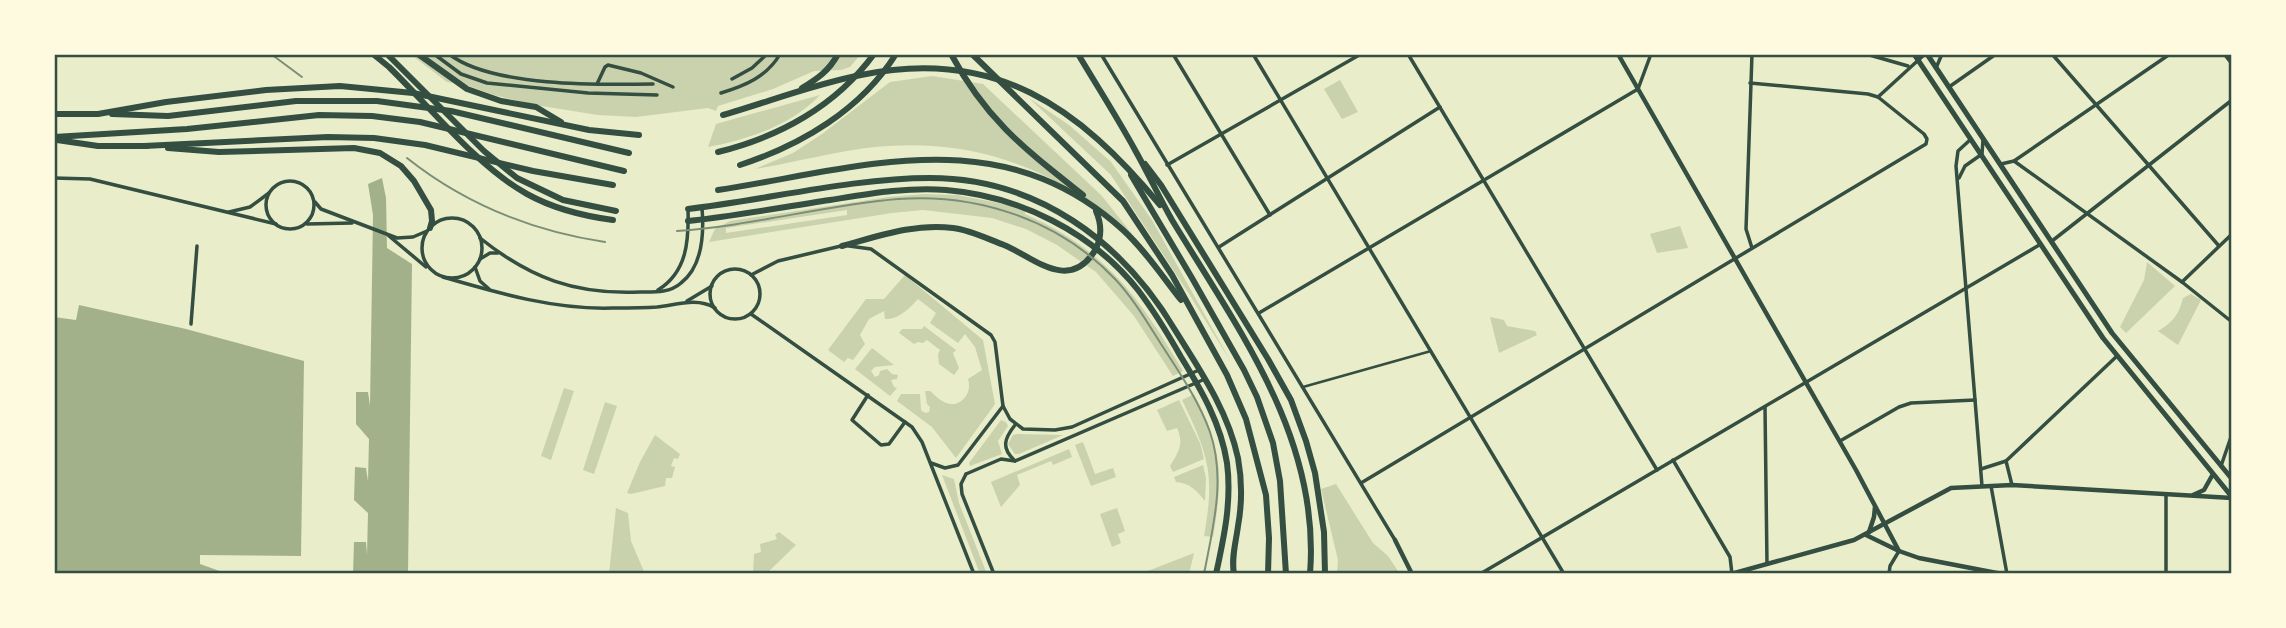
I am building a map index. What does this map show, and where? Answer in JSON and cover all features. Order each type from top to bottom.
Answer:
[{"type":"main road","points":[[373,54],[492,169],[511,184],[536,199],[561,209],[613,220]]},
{"type":"main road","points":[[387,54],[484,151],[517,178],[563,200],[617,211]]},
{"type":"main road","points":[[418,54],[467,89],[501,101],[536,107],[566,125]]},
{"type":"main road","points":[[791,94],[818,79],[838,54]]},
{"type":"main road","points":[[718,152],[768,137],[816,110],[855,77],[874,54]]},
{"type":"main road","points":[[740,165],[783,149],[825,125],[868,89],[896,54]]},
{"type":"main road","points":[[842,246],[926,226],[962,230],[1006,246],[1048,269],[1070,269],[1086,261],[1096,248],[1100,237],[1100,219],[1087,199],[1023,147],[994,119],[976,96],[951,54]]},
{"type":"main road","points":[[972,54],[1062,145],[1123,201],[1165,264],[1233,388],[1257,456],[1269,517],[1268,573]]},
{"type":"main road","points":[[1078,54],[1251,352],[1285,419],[1294,442],[1305,488],[1310,530],[1310,573]]},
{"type":"main road","points":[[1926,54],[2112,333],[2232,479]]},
{"type":"main road","points":[[1916,57],[2117,356],[2232,497]]},
{"type":"main road","points":[[723,116],[860,75],[936,68],[965,71],[1020,87],[1071,116],[1110,149],[1170,216]]},
{"type":"main road","points":[[98,114],[166,102],[290,88],[340,86],[388,89],[438,97],[566,125],[639,135]]},
{"type":"main road","points":[[54,114],[167,116],[323,100],[403,103],[451,111],[629,153]]},
{"type":"main road","points":[[54,138],[187,129],[319,115],[372,116],[420,122],[625,171]]},
{"type":"main road","points":[[54,138],[98,146],[328,136],[374,138],[425,145],[613,185]]},
{"type":"main road","points":[[144,146],[219,152],[354,148],[380,153],[401,166],[414,181],[431,210],[432,221],[428,230]]},
{"type":"main road","points":[[1136,151],[1161,185],[1291,400],[1315,474],[1324,532],[1325,574]]},
{"type":"main road","points":[[718,190],[910,159],[961,160],[1008,168],[1052,182],[1101,212],[1138,246],[1191,312]]},
{"type":"main road","points":[[1126,167],[1192,278],[1257,397],[1273,443],[1280,481],[1286,574]]},
{"type":"main road","points":[[688,209],[861,184],[911,179],[968,181],[1005,190],[1058,212],[1106,244],[1133,270],[1150,293],[1205,379],[1227,423],[1239,465],[1241,507],[1234,574]]},
{"type":"main road","points":[[688,220],[902,190],[966,192],[1001,200],[1053,221],[1100,251],[1138,290],[1160,320],[1218,426],[1227,464],[1227,514],[1216,574]]},
{"type":"street","points":[[434,54],[461,74],[488,83],[588,93],[657,95]]},
{"type":"street","points":[[449,54],[464,65],[486,73],[597,84],[653,84]]},
{"type":"street","points":[[732,79],[752,68],[768,54]]},
{"type":"street","points":[[721,93],[759,78],[780,54]]},
{"type":"street","points":[[1101,54],[1395,540],[1412,574]]},
{"type":"street","points":[[1173,54],[1270,215]]},
{"type":"street","points":[[1253,54],[1564,574]]},
{"type":"street","points":[[1167,166],[1361,54]]},
{"type":"street","points":[[1408,54],[1657,470]]},
{"type":"street","points":[[1618,54],[1840,441],[1899,551]]},
{"type":"street","points":[[1259,313],[1638,89],[1651,54]]},
{"type":"street","points":[[1752,54],[1746,229],[1752,248]]},
{"type":"street","points":[[1866,54],[1909,66]]},
{"type":"street","points":[[1878,97],[1916,57],[1926,54]]},
{"type":"street","points":[[1936,68],[1942,54]]},
{"type":"street","points":[[1949,88],[1996,54]]},
{"type":"street","points":[[2052,54],[2220,246]]},
{"type":"street","points":[[2001,164],[2014,162],[2170,54]]},
{"type":"street","points":[[2225,54],[2232,63]]},
{"type":"street","points":[[597,84],[608,65],[641,73],[673,87]]},
{"type":"street","points":[[1361,484],[1926,144],[1924,134],[1878,97],[1749,83]]},
{"type":"street","points":[[2052,241],[2232,100]]},
{"type":"street","points":[[1219,247],[1440,107]]},
{"type":"street","points":[[1958,180],[1965,166],[1981,155],[1983,138]]},
{"type":"street","points":[[1971,139],[1956,155],[1982,486]]},
{"type":"street","points":[[2014,162],[2182,282],[2232,322]]},
{"type":"street","points":[[54,177],[90,179],[290,229],[305,224],[357,223]]},
{"type":"street","points":[[227,213],[250,207],[281,183],[295,182],[307,188],[321,209],[388,234],[403,238],[453,218],[470,224],[480,238],[500,254],[561,285],[614,292],[656,291],[676,287],[689,275],[700,250],[702,208]]},
{"type":"street","points":[[271,192],[267,198],[267,212],[276,224]]},
{"type":"street","points":[[305,224],[313,214],[314,200]]},
{"type":"street","points":[[656,291],[672,280],[680,269],[686,248],[688,209]]},
{"type":"street","points":[[428,230],[423,240],[423,258],[434,272]]},
{"type":"street","points":[[388,234],[443,277],[491,290],[558,305],[657,307],[686,302],[707,304],[715,309]]},
{"type":"street","points":[[2182,282],[2232,234]]},
{"type":"street","points":[[480,238],[480,259]]},
{"type":"street","points":[[1480,574],[2041,244]]},
{"type":"street","points":[[191,324],[197,246]]},
{"type":"street","points":[[751,275],[778,261],[842,246],[871,249],[991,335],[995,342],[1003,406],[1015,425],[1023,429],[1055,430],[1079,424],[1199,370]]},
{"type":"street","points":[[443,277],[460,277],[490,253],[500,254]]},
{"type":"street","points":[[475,267],[480,281],[491,290]]},
{"type":"street","points":[[686,302],[712,286],[719,276],[740,270],[751,275],[760,291],[758,303],[751,313],[739,319],[732,319],[719,314],[715,309],[711,300],[712,286]]},
{"type":"street","points":[[751,313],[868,395],[918,434],[974,574]]},
{"type":"street","points":[[1303,387],[1431,351]]},
{"type":"street","points":[[1980,469],[2006,461],[2117,356]]},
{"type":"street","points":[[994,574],[962,494],[961,484],[966,474],[1001,459],[1015,461],[1205,379]]},
{"type":"street","points":[[868,395],[852,420],[881,445],[888,444],[905,422]]},
{"type":"street","points":[[1840,441],[1899,407],[1911,403],[1975,400]]},
{"type":"street","points":[[931,463],[945,468],[958,465],[1003,406]]},
{"type":"street","points":[[1765,407],[1767,564]]},
{"type":"street","points":[[1079,424],[1082,433]]},
{"type":"street","points":[[1015,425],[1004,444],[1015,461]]},
{"type":"street","points":[[2221,466],[2232,435]]},
{"type":"street","points":[[1673,460],[1730,557],[1732,574],[1866,535],[1947,489],[2012,485],[2232,497]]},
{"type":"street","points":[[2006,461],[2012,485]]},
{"type":"street","points":[[958,465],[966,474]]},
{"type":"street","points":[[2193,495],[2204,490],[2213,474]]},
{"type":"street","points":[[1866,535],[1899,551],[2004,574],[1991,486]]},
{"type":"street","points":[[2166,494],[2166,574]]},
{"type":"street","points":[[1866,535],[1873,524],[1874,502]]},
{"type":"street","points":[[1889,574],[1890,566],[1899,551]]},
{"type":"street","points":[[1967,574],[1968,567]]},
{"type":"shaded area","points":[[410,54],[861,54],[850,67],[814,71],[773,89],[718,106],[716,111],[708,108],[636,117],[598,115],[535,105],[447,82]]},
{"type":"shaded area","points":[[932,76],[983,84],[1102,196],[1136,239],[1076,193],[1012,162],[978,152],[905,145],[866,148],[755,169],[793,153],[890,82]]},
{"type":"shaded area","points":[[1340,80],[1358,112],[1342,119],[1324,89]]},
{"type":"shaded area","points":[[820,95],[796,115],[768,130],[708,147],[716,124]]},
{"type":"shaded area","points":[[1029,98],[1069,125],[1111,162],[1152,220],[1231,362],[1111,175]]},
{"type":"shaded area","points":[[382,178],[386,198],[387,248],[412,264],[408,574],[353,574],[354,542],[366,542],[367,555],[368,513],[354,500],[355,467],[366,468],[368,481],[369,439],[356,424],[356,392],[368,392],[370,406],[373,215],[368,184]]},
{"type":"shaded area","points":[[957,195],[1025,208],[1025,214],[1078,243],[1118,278],[1151,320],[1183,371],[1173,376],[1134,316],[1096,272],[1057,245],[1026,229],[992,218],[923,210],[709,242],[715,229],[730,221],[888,197]],"holes":[[[847,210],[847,215],[726,233],[726,228]]]},
{"type":"shaded area","points":[[1680,226],[1688,248],[1657,253],[1650,234]]},
{"type":"shaded area","points":[[2147,262],[2175,286],[2126,333],[2120,327],[2144,280]]},
{"type":"shaded area","points":[[905,275],[983,340],[995,404],[956,458],[932,427],[897,401],[901,394],[920,394],[921,410],[925,413],[929,412],[930,407],[925,391],[930,391],[950,404],[964,399],[969,390],[968,379],[982,370],[975,347],[965,334],[958,343],[930,323],[936,313],[918,299],[895,318],[885,319],[884,311],[869,319],[860,335],[865,344],[853,360],[848,358],[844,362],[828,350],[866,299],[884,299]]},
{"type":"shaded area","points":[[2191,294],[2201,300],[2178,345],[2158,331],[2171,322],[2183,298]]},
{"type":"shaded area","points":[[79,305],[186,329],[304,361],[301,556],[200,555],[200,564],[228,574],[54,574],[54,317],[76,320]]},
{"type":"shaded area","points":[[1490,317],[1504,320],[1507,326],[1535,331],[1537,335],[1499,353]]},
{"type":"shaded area","points":[[924,326],[956,350],[953,353],[959,368],[954,375],[939,364],[940,350],[927,340],[914,344],[899,333],[902,329],[922,329]]},
{"type":"shaded area","points":[[872,348],[894,365],[875,367],[871,371],[875,377],[880,371],[887,369],[898,375],[897,379],[891,380],[897,388],[890,396],[855,369]]},
{"type":"shaded area","points":[[564,388],[574,391],[551,460],[541,456]]},
{"type":"shaded area","points":[[1194,394],[1211,431],[1218,464],[1218,498],[1213,537],[1204,536],[1209,480],[1204,451],[1182,400]]},
{"type":"shaded area","points":[[1179,400],[1200,443],[1204,459],[1173,472],[1170,466],[1179,447],[1179,433],[1177,428],[1167,431],[1157,410]]},
{"type":"shaded area","points":[[605,402],[617,406],[594,474],[583,470]]},
{"type":"shaded area","points":[[1001,420],[1008,426],[998,441],[1002,454],[970,466],[969,463]]},
{"type":"shaded area","points":[[655,435],[680,454],[678,459],[674,458],[671,466],[675,467],[672,478],[666,478],[665,486],[627,493],[640,462]]},
{"type":"shaded area","points":[[1013,435],[1063,435],[1015,454],[1008,444]]},
{"type":"shaded area","points":[[1083,442],[1095,474],[1113,468],[1116,477],[1091,486],[1075,445]]},
{"type":"shaded area","points":[[1069,449],[1072,457],[1053,465],[1051,461],[1017,475],[1020,485],[1001,507],[991,482]]},
{"type":"shaded area","points":[[1203,465],[1206,478],[1205,501],[1193,488],[1176,482],[1174,477]]},
{"type":"shaded area","points":[[942,475],[954,479],[959,503],[987,574],[980,574]]},
{"type":"shaded area","points":[[1336,484],[1373,543],[1388,556],[1400,574],[1337,574],[1338,560],[1321,489]]},
{"type":"shaded area","points":[[616,508],[628,513],[631,541],[645,574],[609,574]]},
{"type":"shaded area","points":[[1117,508],[1125,531],[1118,534],[1121,543],[1112,547],[1100,514]]},
{"type":"shaded area","points":[[779,532],[796,545],[766,574],[753,574],[754,554],[761,552],[760,544],[777,539],[775,535]]},
{"type":"shaded area","points":[[1194,553],[1189,574],[1140,574]]},
{"type":"tram line","points":[[271,54],[302,77]]},
{"type":"tram line","points":[[407,158],[452,189],[500,213],[551,231],[605,242]]},
{"type":"tram line","points":[[677,231],[732,225],[871,202],[928,198],[987,206],[1043,226],[1069,241],[1093,258],[1128,294],[1182,376],[1210,432],[1215,450],[1218,485],[1204,574]]}]
